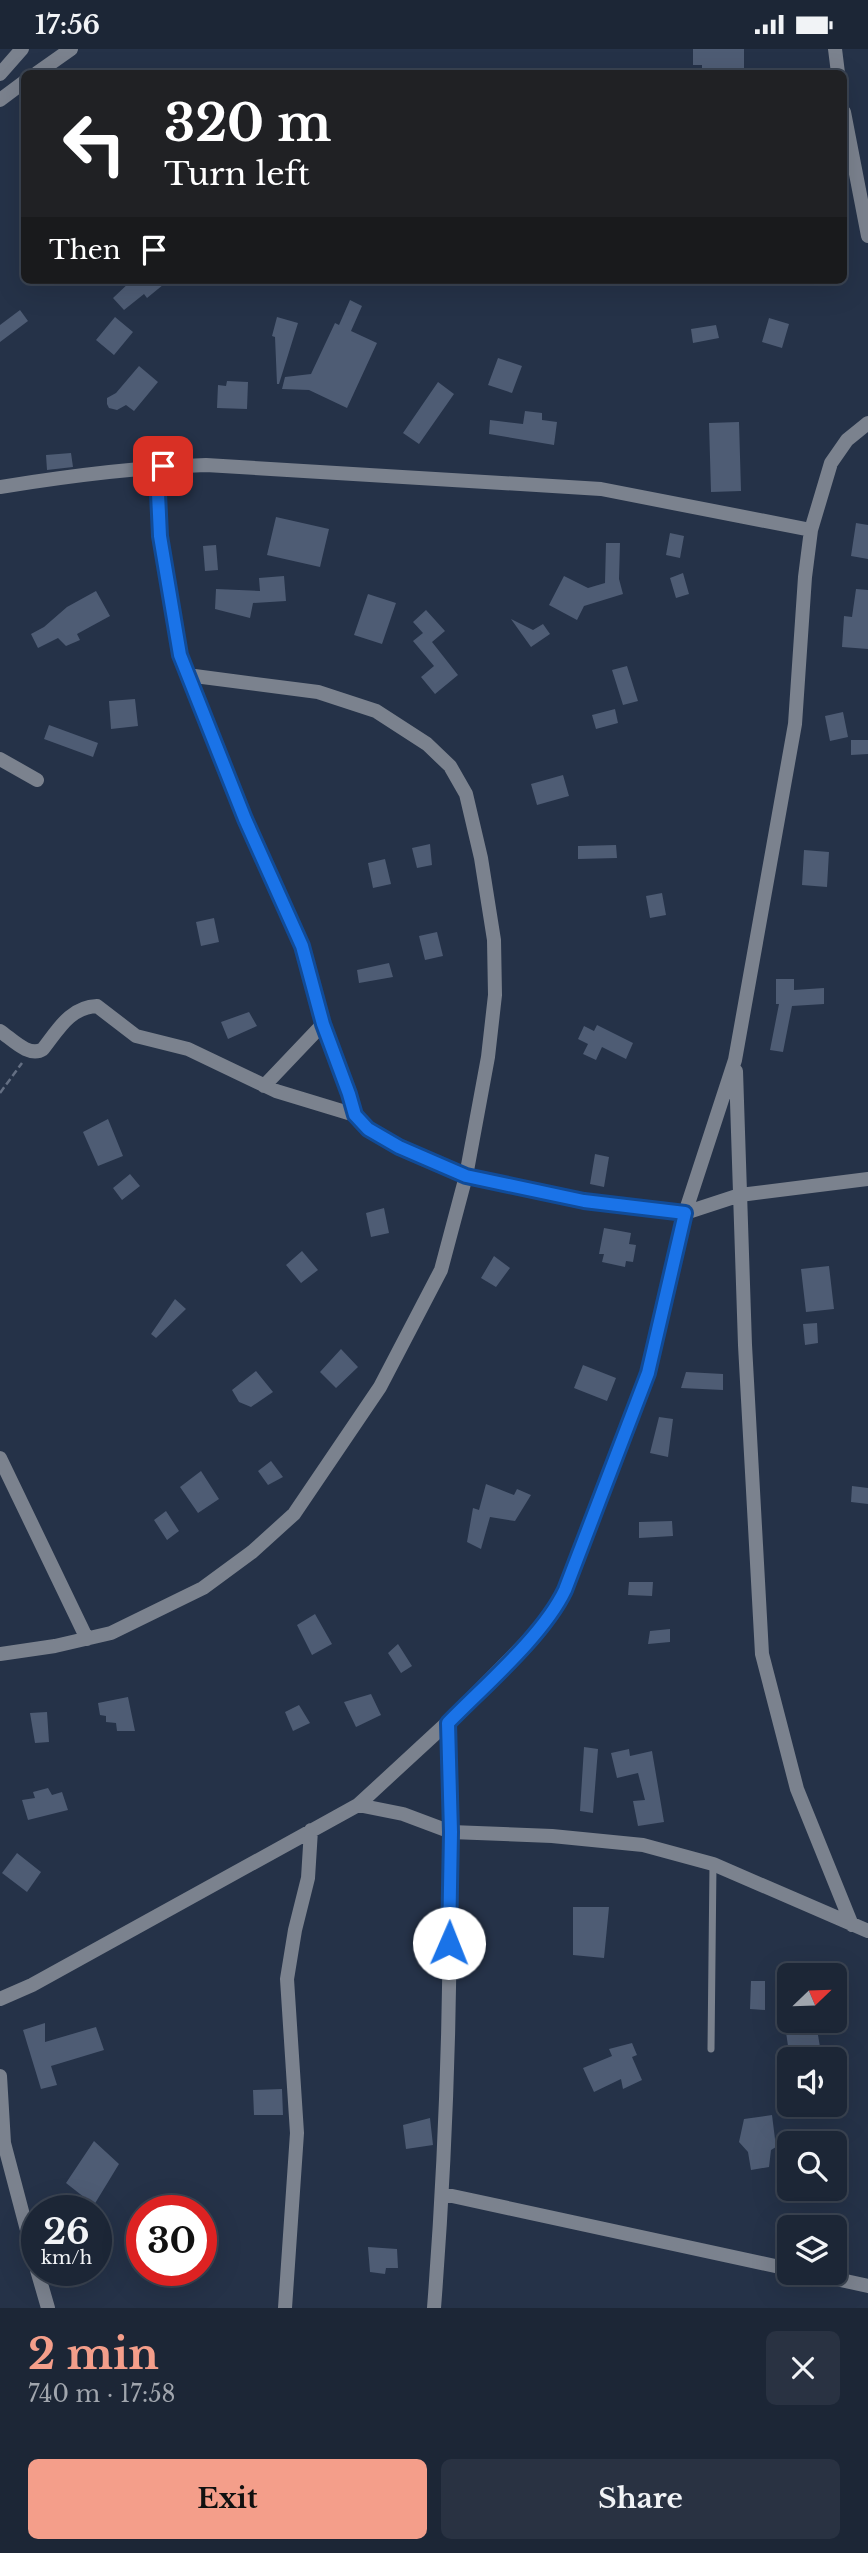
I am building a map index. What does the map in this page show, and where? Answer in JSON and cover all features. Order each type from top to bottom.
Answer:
[{"type":"street","points":[[0,74],[22,49]]},
{"type":"street","points":[[41,70],[71,49]]},
{"type":"street","points":[[835,49],[838,70]]},
{"type":"street","points":[[0,100],[21,84]]},
{"type":"street","points":[[847,128],[868,236]]},
{"type":"street","points":[[0,1999],[32,1985],[358,1805],[448,1723],[539,1629],[562,1595],[648,1373],[685,1213],[735,1060],[794,724],[811,530],[831,463],[847,440],[868,423]]},
{"type":"street","points":[[0,487],[53,478],[163,466],[206,465],[601,489],[811,530]]},
{"type":"street","points":[[163,466],[158,493],[160,536],[176,641],[245,819],[302,946],[323,1024],[355,1115],[368,1129],[399,1147],[466,1176],[584,1201],[685,1213],[740,1195],[868,1179]]},
{"type":"street","points":[[0,1654],[111,1633],[203,1588],[252,1552],[294,1514],[380,1387],[441,1270],[466,1176],[488,1058],[495,995],[494,940],[479,847],[466,794],[450,766],[427,744],[376,711],[318,692],[187,675]]},
{"type":"street","points":[[0,759],[37,780]]},
{"type":"street","points":[[0,1031],[31,1052],[37,1053],[71,1014],[88,1006],[97,1006],[136,1036],[188,1049],[264,1086],[355,1115]]},
{"type":"street","points":[[264,1086],[323,1024]]},
{"type":"street","points":[[735,1060],[745,1345],[762,1654],[797,1789],[852,1925]]},
{"type":"street","points":[[0,1458],[87,1639]]},
{"type":"street","points":[[434,2308],[443,2194],[451,1832],[448,1723]]},
{"type":"street","points":[[358,1805],[403,1814],[451,1832],[552,1836],[643,1845],[713,1864],[868,1931]]},
{"type":"street","points":[[285,2308],[297,2133],[287,1979],[295,1930],[308,1878],[311,1831]]},
{"type":"street","points":[[0,2080],[4,2143],[21,2208]]},
{"type":"street","points":[[443,2194],[777,2266]]},
{"type":"street","points":[[847,2281],[868,2286]]},
{"type":"street","points":[[42,2286],[48,2308]]},
{"type":"lane","points":[[711,2049],[713,1864]]},
{"type":"path","points":[[0,1093],[31,1052]]},
{"type":"building","points":[[693,49],[744,49],[744,70],[702,70],[702,65],[693,65]]},
{"type":"building","points":[[128,284],[164,284],[147,298],[144,294],[124,310],[113,298]]},
{"type":"building","points":[[350,300],[362,306],[351,331],[377,343],[347,408],[309,390],[282,389],[285,377],[311,374],[335,323],[339,325]]},
{"type":"building","points":[[20,310],[28,321],[0,342],[0,325]]},
{"type":"building","points":[[115,317],[133,332],[114,355],[96,340]]},
{"type":"building","points":[[277,317],[298,323],[279,384],[275,337],[272,336]]},
{"type":"building","points":[[769,318],[789,324],[782,348],[762,342]]},
{"type":"building","points":[[716,325],[719,338],[693,343],[691,329]]},
{"type":"building","points":[[498,358],[522,366],[512,393],[488,385]]},
{"type":"building","points":[[139,366],[158,382],[134,411],[126,405],[117,410],[109,408],[107,398],[116,393]]},
{"type":"building","points":[[227,381],[248,382],[247,409],[217,408],[218,385],[226,386]]},
{"type":"building","points":[[438,382],[454,394],[419,444],[403,433]]},
{"type":"building","points":[[525,411],[542,413],[542,420],[557,422],[554,445],[489,434],[490,420],[523,424]]},
{"type":"building","points":[[739,422],[741,491],[711,492],[709,423]]},
{"type":"building","points":[[71,453],[73,467],[47,470],[46,455]]},
{"type":"building","points":[[276,517],[329,529],[320,567],[267,555]]},
{"type":"building","points":[[856,523],[868,525],[868,559],[851,556]]},
{"type":"building","points":[[670,533],[684,536],[680,558],[666,555]]},
{"type":"building","points":[[606,543],[620,543],[619,579],[623,594],[584,606],[577,620],[549,605],[564,576],[588,588],[605,583]]},
{"type":"building","points":[[216,545],[218,570],[205,571],[203,546]]},
{"type":"building","points":[[683,573],[689,594],[676,598],[670,578]]},
{"type":"building","points":[[284,576],[286,601],[253,603],[250,618],[215,609],[216,589],[260,591],[259,578]]},
{"type":"building","points":[[856,589],[868,590],[868,649],[842,647],[844,616],[852,617]]},
{"type":"building","points":[[96,591],[110,616],[77,634],[80,640],[66,646],[58,638],[38,648],[31,634],[44,627],[67,607]]},
{"type":"building","points":[[368,594],[396,603],[382,644],[354,635]]},
{"type":"building","points":[[426,610],[445,631],[432,642],[458,675],[435,694],[421,677],[434,666],[413,641],[423,633],[413,622]]},
{"type":"building","points":[[511,619],[533,630],[543,624],[550,634],[531,647]]},
{"type":"building","points":[[627,666],[638,701],[623,705],[612,670]]},
{"type":"building","points":[[135,699],[138,726],[111,729],[109,701]]},
{"type":"building","points":[[615,709],[618,723],[596,729],[592,715]]},
{"type":"building","points":[[843,712],[848,737],[830,741],[825,716]]},
{"type":"building","points":[[49,725],[98,743],[93,757],[44,739]]},
{"type":"building","points":[[851,740],[868,740],[868,754],[851,755]]},
{"type":"building","points":[[563,775],[569,796],[537,805],[531,784]]},
{"type":"building","points":[[430,844],[432,865],[417,868],[412,848]]},
{"type":"building","points":[[616,845],[617,858],[578,859],[578,846]]},
{"type":"building","points":[[804,850],[829,852],[827,887],[802,885]]},
{"type":"building","points":[[385,859],[391,884],[373,888],[368,863]]},
{"type":"building","points":[[662,893],[666,915],[650,918],[646,896]]},
{"type":"building","points":[[214,918],[219,942],[201,946],[196,922]]},
{"type":"building","points":[[437,932],[443,956],[425,960],[419,936]]},
{"type":"building","points":[[389,963],[393,977],[359,983],[357,970]]},
{"type":"building","points":[[776,979],[794,979],[794,990],[824,988],[824,1004],[792,1006],[783,1052],[770,1050],[779,1004],[776,1004]]},
{"type":"building","points":[[249,1012],[257,1026],[228,1039],[221,1022]]},
{"type":"building","points":[[597,1025],[633,1043],[626,1059],[602,1047],[596,1060],[583,1054],[588,1044],[578,1039],[584,1026],[594,1031]]},
{"type":"building","points":[[108,1119],[123,1156],[98,1166],[83,1132]]},
{"type":"building","points":[[595,1154],[609,1157],[604,1187],[590,1184]]},
{"type":"building","points":[[130,1174],[140,1186],[122,1200],[113,1188]]},
{"type":"building","points":[[384,1208],[389,1233],[371,1237],[366,1213]]},
{"type":"building","points":[[604,1228],[631,1233],[629,1244],[636,1245],[633,1262],[626,1261],[625,1267],[602,1262],[604,1254],[599,1254]]},
{"type":"building","points":[[302,1251],[318,1270],[301,1283],[286,1265]]},
{"type":"building","points":[[494,1256],[510,1268],[496,1287],[481,1278]]},
{"type":"building","points":[[829,1266],[834,1309],[806,1312],[801,1269]]},
{"type":"building","points":[[175,1299],[186,1309],[156,1338],[151,1334]]},
{"type":"building","points":[[817,1323],[818,1343],[805,1345],[803,1324]]},
{"type":"building","points":[[341,1349],[358,1367],[336,1388],[320,1372]]},
{"type":"building","points":[[583,1365],[616,1378],[607,1401],[574,1388]]},
{"type":"building","points":[[256,1371],[273,1392],[251,1407],[239,1402],[232,1390]]},
{"type":"building","points":[[686,1372],[723,1374],[723,1390],[681,1388]]},
{"type":"building","points":[[659,1417],[673,1419],[668,1457],[650,1453]]},
{"type":"building","points":[[271,1461],[283,1477],[268,1485],[258,1471]]},
{"type":"building","points":[[201,1471],[219,1499],[198,1513],[180,1487]]},
{"type":"building","points":[[486,1484],[514,1495],[517,1489],[531,1495],[515,1521],[490,1517],[481,1549],[467,1542],[473,1508],[479,1510]]},
{"type":"building","points":[[852,1486],[868,1488],[868,1504],[851,1502]]},
{"type":"building","points":[[166,1511],[179,1531],[167,1540],[154,1520]]},
{"type":"building","points":[[672,1521],[673,1536],[639,1538],[639,1522]]},
{"type":"building","points":[[629,1582],[653,1582],[652,1596],[628,1595]]},
{"type":"building","points":[[315,1614],[332,1644],[312,1655],[297,1625]]},
{"type":"building","points":[[670,1629],[670,1642],[648,1644],[650,1631]]},
{"type":"building","points":[[398,1644],[412,1666],[401,1673],[388,1653]]},
{"type":"building","points":[[371,1694],[381,1715],[356,1727],[344,1702]]},
{"type":"building","points":[[128,1697],[135,1731],[117,1731],[116,1723],[106,1722],[106,1716],[100,1715],[98,1703]]},
{"type":"building","points":[[299,1705],[310,1723],[293,1731],[285,1712]]},
{"type":"building","points":[[47,1712],[49,1742],[35,1743],[30,1713]]},
{"type":"building","points":[[584,1747],[598,1749],[593,1813],[580,1811]]},
{"type":"building","points":[[629,1749],[630,1756],[652,1751],[664,1822],[638,1826],[633,1801],[645,1800],[638,1773],[617,1778],[611,1753]]},
{"type":"building","points":[[48,1788],[52,1795],[62,1792],[68,1810],[28,1820],[22,1800],[35,1798],[33,1792]]},
{"type":"building","points":[[17,1853],[41,1872],[27,1892],[2,1873]]},
{"type":"building","points":[[573,1907],[609,1907],[604,1958],[573,1955]]},
{"type":"building","points":[[751,1981],[765,1981],[765,2010],[750,2009]]},
{"type":"building","points":[[45,2023],[45,2042],[96,2027],[104,2050],[51,2066],[57,2085],[41,2089],[23,2030]]},
{"type":"building","points":[[786,2033],[818,2035],[820,2047],[788,2047]]},
{"type":"building","points":[[632,2043],[637,2055],[632,2057],[642,2080],[623,2089],[621,2079],[594,2092],[583,2068],[612,2056],[609,2049]]},
{"type":"building","points":[[282,2089],[283,2115],[254,2115],[253,2090]]},
{"type":"building","points":[[772,2115],[776,2147],[771,2150],[769,2167],[751,2170],[748,2152],[739,2142],[744,2119]]},
{"type":"building","points":[[430,2118],[433,2145],[406,2149],[403,2125]]},
{"type":"building","points":[[94,2141],[119,2164],[100,2195],[81,2195],[66,2183]]},
{"type":"building","points":[[368,2247],[397,2249],[398,2268],[386,2268],[385,2274],[370,2272]]},
{"type":"route","points":[[163,466],[158,493],[160,536],[180,655],[245,819],[293,922],[309,968],[323,1024],[355,1115],[368,1129],[399,1147],[466,1176],[584,1201],[685,1213],[648,1373],[565,1590],[539,1629],[448,1723],[451,1832],[449,1943]]}]
